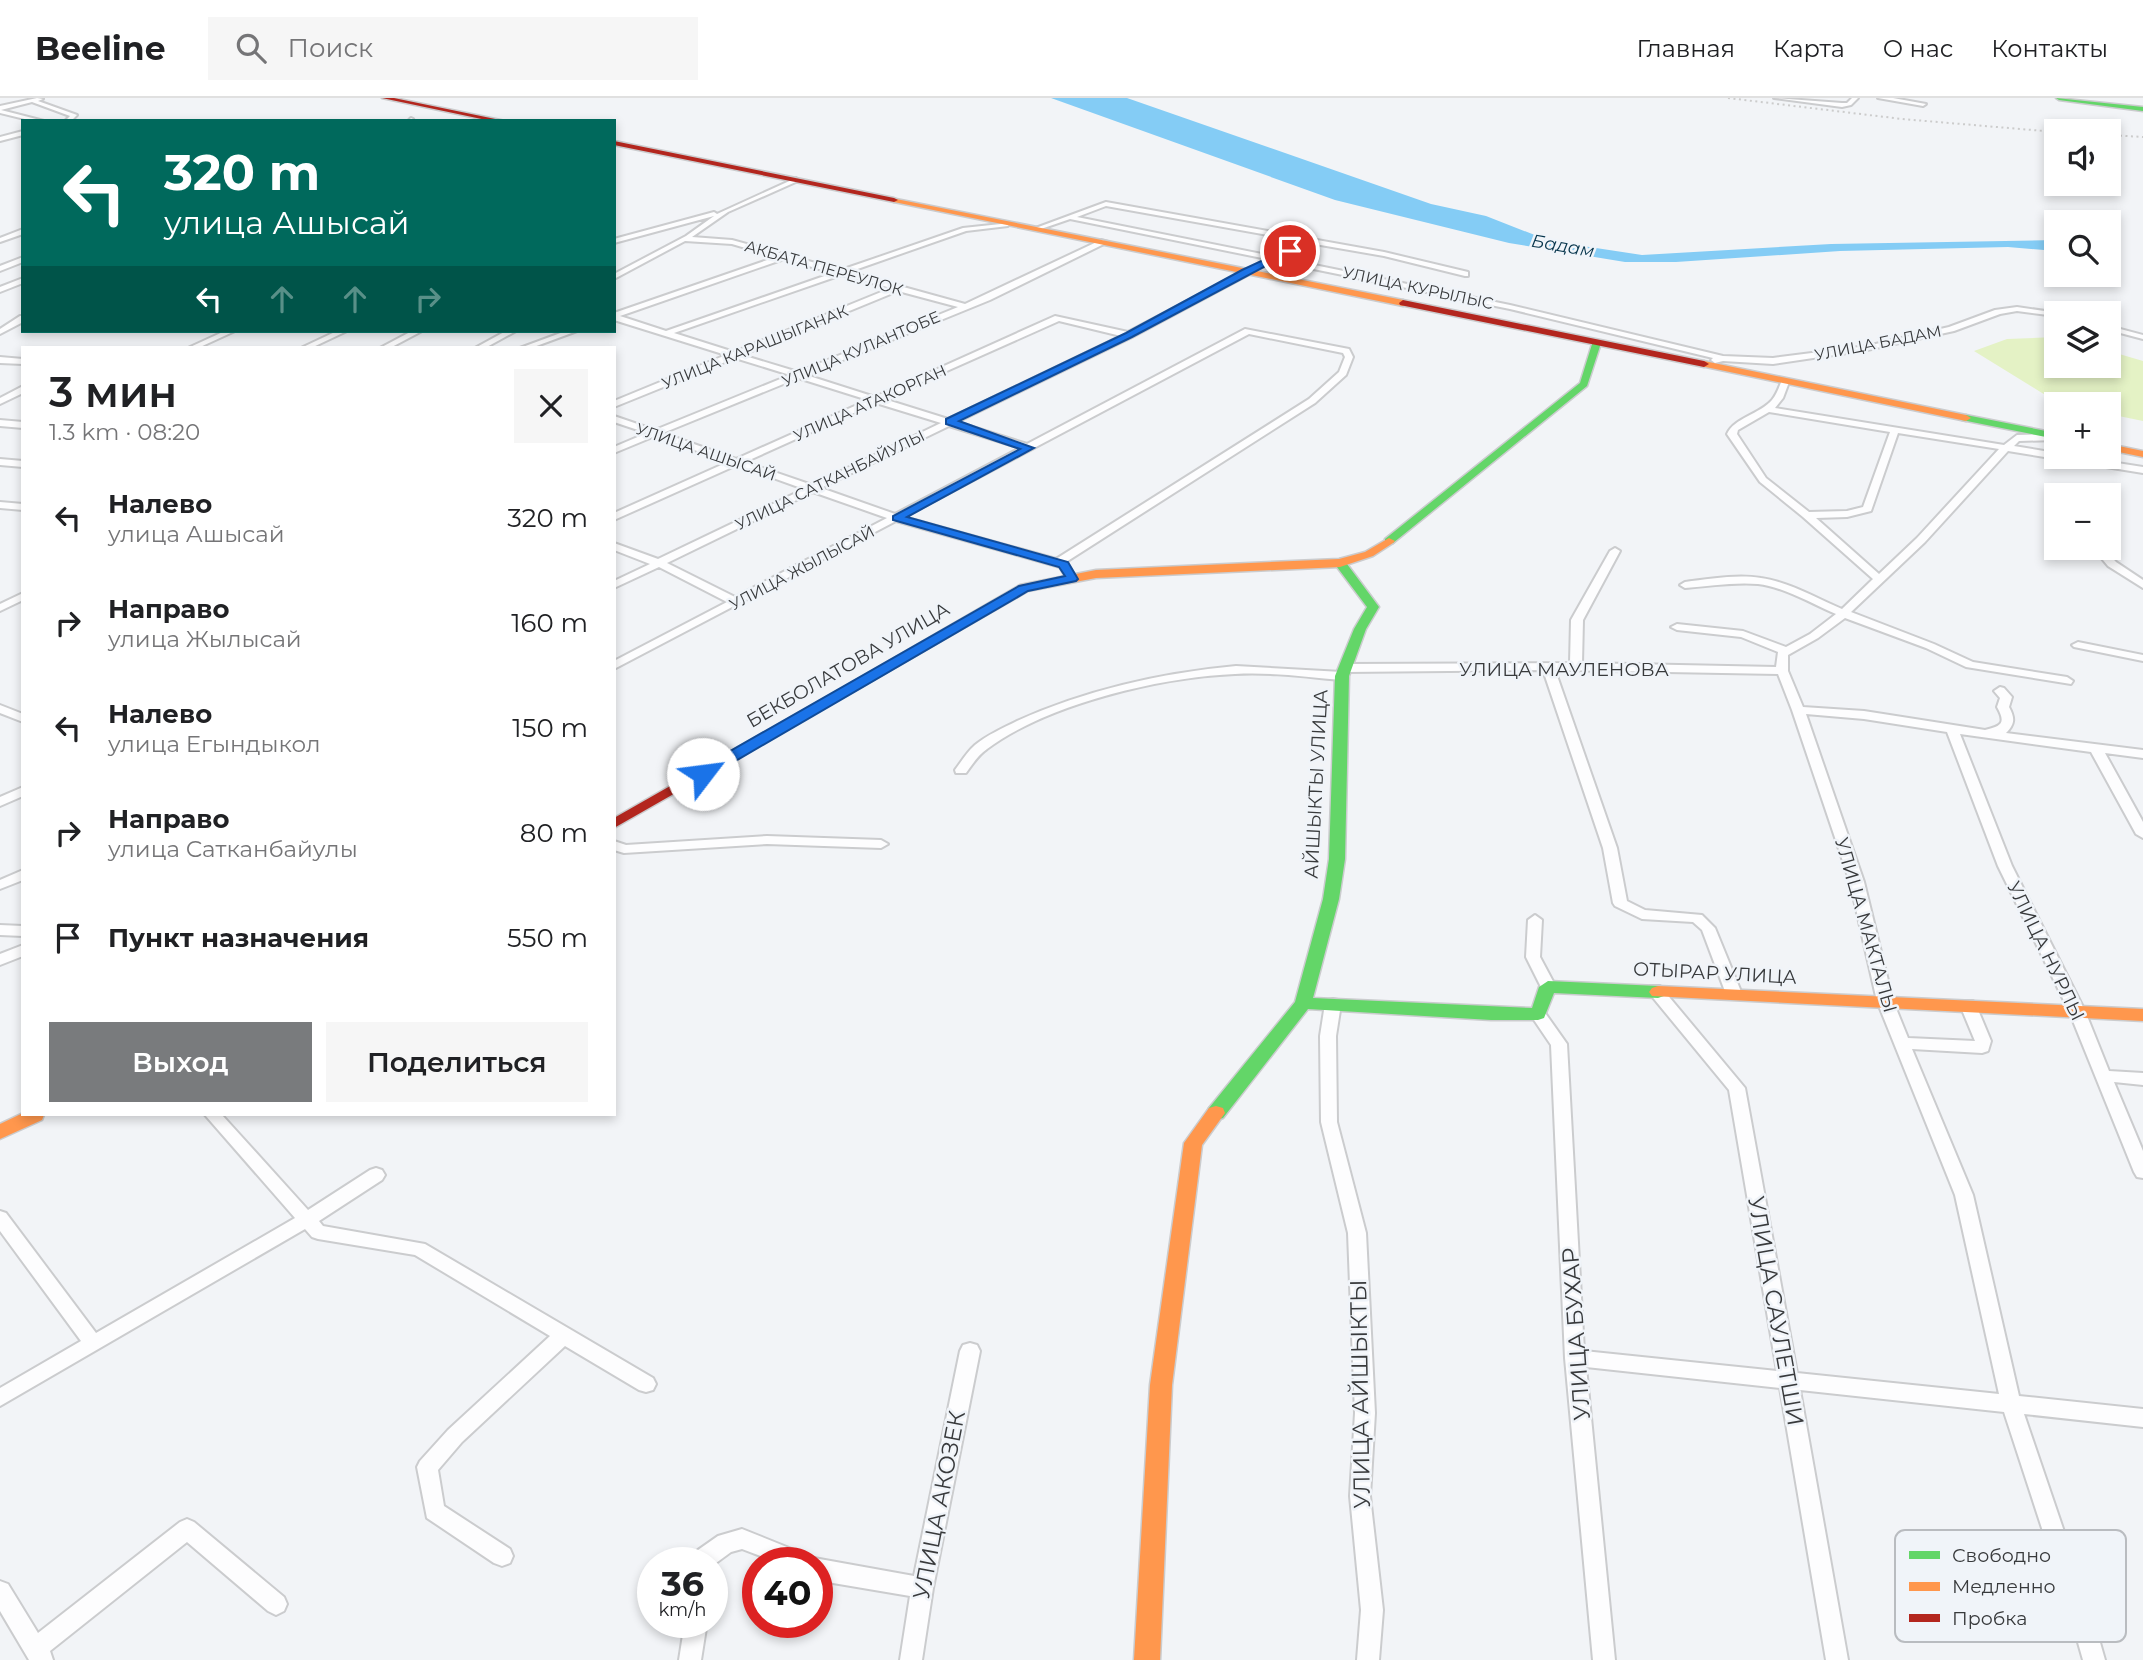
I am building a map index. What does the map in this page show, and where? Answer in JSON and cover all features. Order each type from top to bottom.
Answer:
[{"type":"main road","points":[[385,98],[492,119]]},
{"type":"main road","points":[[2059,98],[2143,109]]},
{"type":"main road","points":[[616,143],[2044,434]]},
{"type":"main road","points":[[1072,579],[1096,574],[1340,563],[1369,554],[1403,532],[1584,384],[1595,343]]},
{"type":"main road","points":[[2121,449],[2143,454]]},
{"type":"main road","name":"АЙШЫКТЫ УЛИЦА","points":[[1303,1003],[1331,899],[1337,859],[1344,672],[1360,629],[1373,607],[1340,563]]},
{"type":"main road","name":"БЕКБОЛАТОВА УЛИЦА","points":[[616,823],[1024,588],[1072,579]]},
{"type":"main road","points":[[1147,1660],[1161,1385],[1193,1143],[1303,1003],[1491,1014],[1538,1014],[1548,987]]},
{"type":"main road","name":"ОТЫРАР УЛИЦА","points":[[1548,987],[2143,1015]]},
{"type":"main road","points":[[0,1132],[33,1116]]},
{"type":"street","points":[[0,109],[47,98]]},
{"type":"street","points":[[1777,98],[1849,104],[1855,98]]},
{"type":"street","points":[[1881,98],[1923,104]]},
{"type":"street","points":[[33,101],[74,114],[72,119]]},
{"type":"street","points":[[0,109],[34,119]]},
{"type":"street","points":[[0,139],[21,134]]},
{"type":"street","points":[[616,240],[726,211],[796,180]]},
{"type":"street","points":[[1036,229],[1106,204],[1384,254],[1465,274]]},
{"type":"street","points":[[616,275],[684,239],[726,211]]},
{"type":"street","name":"УЛИЦА КУРЫЛЫС","points":[[1069,217],[1510,307],[1723,358]]},
{"type":"street","points":[[665,334],[965,229],[1008,223]]},
{"type":"street","points":[[0,240],[21,232]]},
{"type":"street","name":"АКБАТА ПЕРЕУЛОК","points":[[684,239],[732,242],[962,306]]},
{"type":"street","name":"УЛИЦА САТКАНБАЙУЛЫ","points":[[616,583],[1129,335],[1307,241]]},
{"type":"street","name":"УЛИЦА КУЛАНТОБЕ","points":[[616,449],[987,298],[1104,242]]},
{"type":"street","points":[[616,315],[782,257]]},
{"type":"street","points":[[0,269],[21,260]]},
{"type":"street","points":[[0,290],[21,281]]},
{"type":"street","name":"УЛИЦА КАРАШЫГАНАК","points":[[616,403],[896,289]]},
{"type":"street","points":[[1488,321],[1510,307]]},
{"type":"street","name":"УЛИЦА БАДАМ","points":[[1696,364],[1723,358],[1773,361],[1867,348],[1951,329],[1998,312],[2027,310],[2044,312]]},
{"type":"street","points":[[616,317],[1028,448]]},
{"type":"street","name":"УЛИЦА АТАКОРГАН","points":[[616,516],[1058,318],[1129,335]]},
{"type":"street","points":[[0,332],[21,319]]},
{"type":"street","name":"УЛИЦА ЖЫЛЫСАЙ","points":[[616,665],[1248,331],[1346,351],[1349,357],[1343,373],[1312,401],[1057,563]]},
{"type":"street","points":[[2121,331],[2143,337]]},
{"type":"street","points":[[197,346],[226,333]]},
{"type":"street","points":[[309,346],[339,333]]},
{"type":"street","points":[[389,346],[414,333]]},
{"type":"street","points":[[483,346],[508,333]]},
{"type":"street","points":[[530,346],[567,333]]},
{"type":"street","points":[[0,360],[21,362]]},
{"type":"street","points":[[1785,382],[1783,396],[1734,429],[1734,440],[1763,480],[1878,578]]},
{"type":"street","points":[[0,401],[21,390]]},
{"type":"street","points":[[1767,409],[2004,450],[2143,470]]},
{"type":"street","name":"УЛИЦА АШЫСАЙ","points":[[616,420],[897,518],[1057,563]]},
{"type":"street","points":[[0,423],[21,425]]},
{"type":"street","points":[[1807,515],[1856,513],[1867,509],[1894,432]]},
{"type":"street","points":[[1782,671],[1782,654],[1814,636],[1843,614],[1921,540],[2017,438],[2044,437]]},
{"type":"street","points":[[0,462],[21,464]]},
{"type":"street","points":[[0,505],[21,506]]},
{"type":"street","points":[[616,547],[658,563],[736,602]]},
{"type":"street","points":[[1576,666],[1577,620],[1615,551]]},
{"type":"street","points":[[2108,560],[2143,585]]},
{"type":"street","points":[[1057,563],[1064,565],[1072,579]]},
{"type":"street","points":[[1685,585],[1760,581],[1930,646],[1970,665],[2067,681]]},
{"type":"street","points":[[0,608],[14,601]]},
{"type":"street","points":[[1677,627],[1743,634],[1786,651]]},
{"type":"street","points":[[2078,645],[2143,657]]},
{"type":"street","name":"УЛИЦА МАУЛЕНОВА","points":[[961,770],[981,747],[1035,718],[1173,677],[1236,670],[1344,672],[1576,666],[1782,671]]},
{"type":"street","points":[[1548,667],[1610,848],[1620,903],[1642,914],[1697,918],[1708,928],[1734,994]]},
{"type":"street","name":"УЛИЦА МАКТАЛЫ","points":[[1782,671],[1857,882],[1885,1001],[1964,1195],[2011,1404],[2053,1530]]},
{"type":"street","points":[[1985,734],[2001,731],[2007,725],[2008,716],[2003,707],[2006,697],[2000,691]]},
{"type":"street","points":[[0,709],[21,715]]},
{"type":"street","points":[[1798,710],[1864,715],[2143,754]]},
{"type":"street","points":[[0,720],[21,715]]},
{"type":"street","name":"УЛИЦА НУРЛЫ","points":[[1952,729],[2005,866],[2077,1011],[2143,1172]]},
{"type":"street","points":[[2096,749],[2143,834]]},
{"type":"street","points":[[0,802],[21,792]]},
{"type":"street","points":[[616,846],[624,849],[767,840],[881,844]]},
{"type":"street","points":[[0,885],[21,875]]},
{"type":"street","points":[[1535,920],[1533,957],[1548,987]]},
{"type":"street","points":[[0,930],[21,931]]},
{"type":"street","points":[[0,960],[21,951]]},
{"type":"street","name":"УЛИЦА САУЛЕТШИ","points":[[1655,990],[1737,1088],[1837,1660]]},
{"type":"street","name":"УЛИЦА АЙШЫКТЫ","points":[[1333,1004],[1328,1036],[1329,1122],[1357,1233],[1365,1413],[1360,1496],[1372,1610],[1368,1660]]},
{"type":"street","points":[[1902,1043],[1982,1047],[1983,1041],[1968,1005]]},
{"type":"street","name":"УЛИЦА БУХАР","points":[[1538,1014],[1559,1044],[1576,1358],[1604,1660]]},
{"type":"street","points":[[2105,1076],[2143,1079]]},
{"type":"street","points":[[214,1116],[318,1232],[419,1249],[646,1384]]},
{"type":"street","points":[[0,1398],[306,1220],[376,1175]]},
{"type":"street","points":[[0,1218],[93,1343]]},
{"type":"street","points":[[502,1556],[434,1511],[427,1466],[455,1436],[564,1335]]},
{"type":"street","name":"УЛИЦА АКОЗЕК","points":[[911,1660],[922,1588],[970,1351]]},
{"type":"street","points":[[1576,1358],[2143,1418]]},
{"type":"street","points":[[0,1591],[38,1654],[187,1529],[276,1604]]},
{"type":"street","points":[[720,1547],[742,1539],[763,1547]]},
{"type":"street","points":[[833,1573],[922,1588]]},
{"type":"street","points":[[690,1660],[693,1638]]},
{"type":"street","name":"УЛИЦА МАКТАЛЫ","points":[[2089,1642],[2094,1660]]},
{"type":"green space","points":[[2044,337],[2044,378],[2121,378],[2121,355],[2143,361],[2143,421],[2121,416],[2121,392],[2044,392],[2044,394],[1974,351],[2007,339]]},
{"type":"water","name":"Бадам","points":[[1051,98],[1127,98],[1431,204],[1486,216],[1550,241],[1642,255],[1831,244],[2044,240],[2044,250],[2008,247],[1840,251],[1676,262],[1625,262],[1509,243],[1335,200]]},
{"type":"railway","points":[[1728,98],[1902,119],[2044,131]]},
{"type":"railway","points":[[2121,136],[2143,137]]},
{"type":"traffic: fast","points":[[2059,98],[2143,109]]},
{"type":"traffic: fast","points":[[1389,541],[1584,384],[1596,343]]},
{"type":"traffic: fast","points":[[1966,418],[2044,434]]},
{"type":"traffic: fast","points":[[1216,1113],[1303,1003],[1331,899],[1337,859],[1342,676],[1360,629],[1373,607],[1340,563]]},
{"type":"traffic: fast","points":[[1303,1003],[1491,1014],[1538,1014],[1548,987],[1658,992]]},
{"type":"traffic: slow","points":[[894,200],[1403,303]]},
{"type":"traffic: slow","points":[[1704,364],[1966,418]]},
{"type":"traffic: slow","points":[[2121,449],[2143,454]]},
{"type":"traffic: slow","points":[[858,683],[1024,588],[1096,574],[1340,563],[1369,554],[1389,541]]},
{"type":"traffic: slow","points":[[1658,992],[2143,1015]]},
{"type":"traffic: slow","points":[[1147,1660],[1161,1385],[1193,1143],[1216,1113]]},
{"type":"traffic: slow","points":[[0,1132],[33,1116]]},
{"type":"traffic: jam","points":[[385,98],[492,119]]},
{"type":"traffic: jam","points":[[616,143],[894,200]]},
{"type":"traffic: jam","points":[[1403,303],[1704,364]]},
{"type":"traffic: jam","points":[[616,823],[858,683]]},
{"type":"route","points":[[703,774],[1024,588],[1072,579],[1064,565],[897,518],[1028,448],[950,421],[1129,335],[1245,272],[1290,251]]}]
